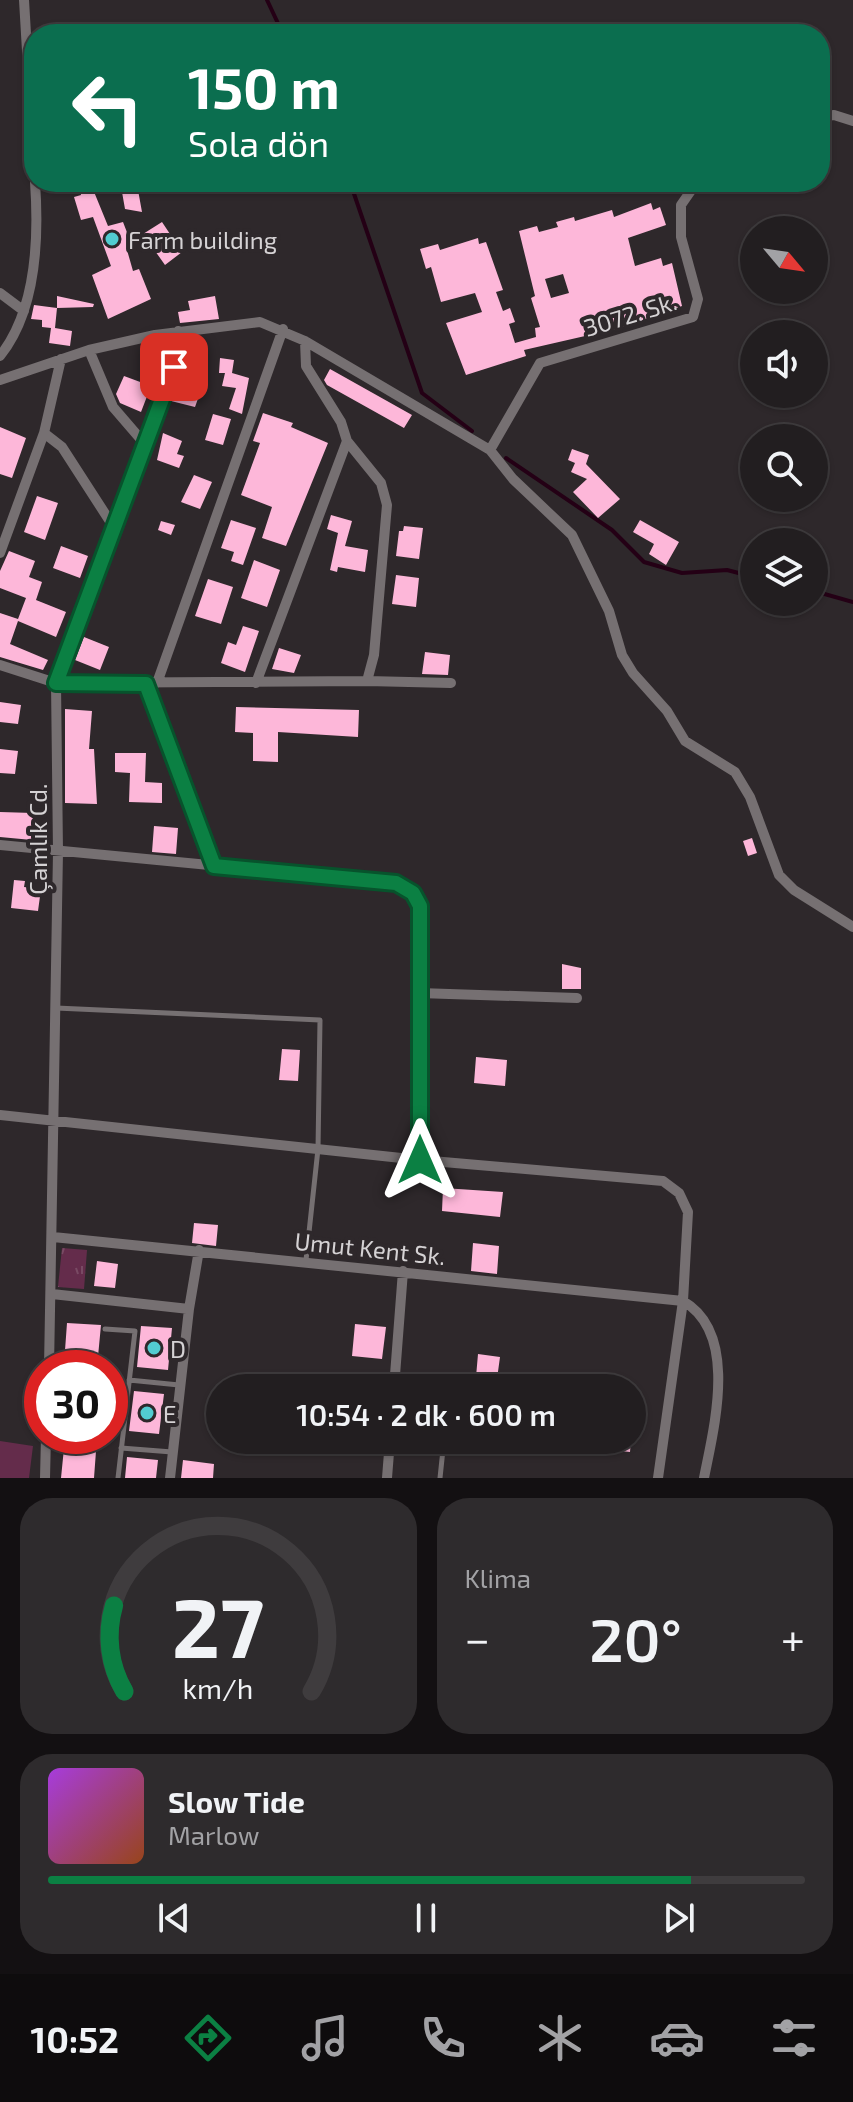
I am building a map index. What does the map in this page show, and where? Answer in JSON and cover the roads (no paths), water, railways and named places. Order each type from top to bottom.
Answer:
[{"type":"street","points":[[24,0],[25,24]]},
{"type":"street","points":[[830,116],[853,121]]},
{"type":"street","points":[[0,356],[15,338],[24,311],[38,222],[36,192]]},
{"type":"street","name":"3072. Sk.","points":[[490,450],[540,363],[693,317],[698,299],[681,237],[681,205],[690,192]]},
{"type":"street","points":[[0,293],[24,311]]},
{"type":"street","points":[[0,380],[89,350],[178,331],[250,322],[283,329],[490,450],[513,479],[572,535],[609,611],[622,655],[633,673],[667,711],[685,741],[735,772],[750,797],[779,875],[794,890],[853,927]]},
{"type":"street","points":[[214,866],[152,684],[283,329]]},
{"type":"street","name":"Çamlık Cd.","points":[[50,1350],[58,852],[56,683],[168,386],[178,331]]},
{"type":"street","points":[[305,341],[306,366],[341,422],[347,441],[375,474],[387,505],[374,655],[367,681]]},
{"type":"street","points":[[89,350],[113,407],[144,443]]},
{"type":"street","points":[[0,553],[44,433],[61,359]]},
{"type":"street","points":[[44,433],[62,447],[113,526]]},
{"type":"street","points":[[256,683],[347,441]]},
{"type":"street","points":[[0,665],[56,683],[451,683]]},
{"type":"street","points":[[0,845],[396,883],[405,887],[420,906],[420,1160]]},
{"type":"street","points":[[419,993],[577,998]]},
{"type":"street","points":[[0,1115],[420,1160],[663,1181],[679,1193],[688,1212],[683,1301],[658,1478]]},
{"type":"street","name":"Umut Kent Sk.","points":[[53,1237],[306,1260],[683,1301]]},
{"type":"street","points":[[170,1478],[189,1309],[199,1250]]},
{"type":"street","points":[[395,1374],[403,1271]]},
{"type":"street","points":[[52,1294],[189,1309]]},
{"type":"street","points":[[683,1301],[705,1318],[718,1377],[718,1403],[704,1478]]},
{"type":"street","points":[[45,1478],[46,1454]]},
{"type":"street","points":[[387,1478],[389,1454]]},
{"type":"lane","points":[[56,1008],[320,1020],[318,1149],[306,1260]]},
{"type":"lane","points":[[105,1329],[135,1331],[128,1388]]},
{"type":"lane","points":[[129,1380],[180,1385]]},
{"type":"lane","points":[[128,1449],[173,1452]]},
{"type":"lane","points":[[118,1478],[120,1454]]},
{"type":"lane","points":[[440,1478],[443,1454]]},
{"type":"waterway","points":[[267,0],[278,24]]},
{"type":"waterway","points":[[353,192],[422,393],[472,431]]},
{"type":"waterway","points":[[506,458],[612,530],[644,562],[682,573],[727,570],[740,573]]},
{"type":"waterway","points":[[828,595],[853,602]]},
{"type":"place","name":"Farm building","points":[[112,239]]},
{"type":"place","name":"D","points":[[154,1348]]},
{"type":"place","name":"E","points":[[147,1413]]}]
